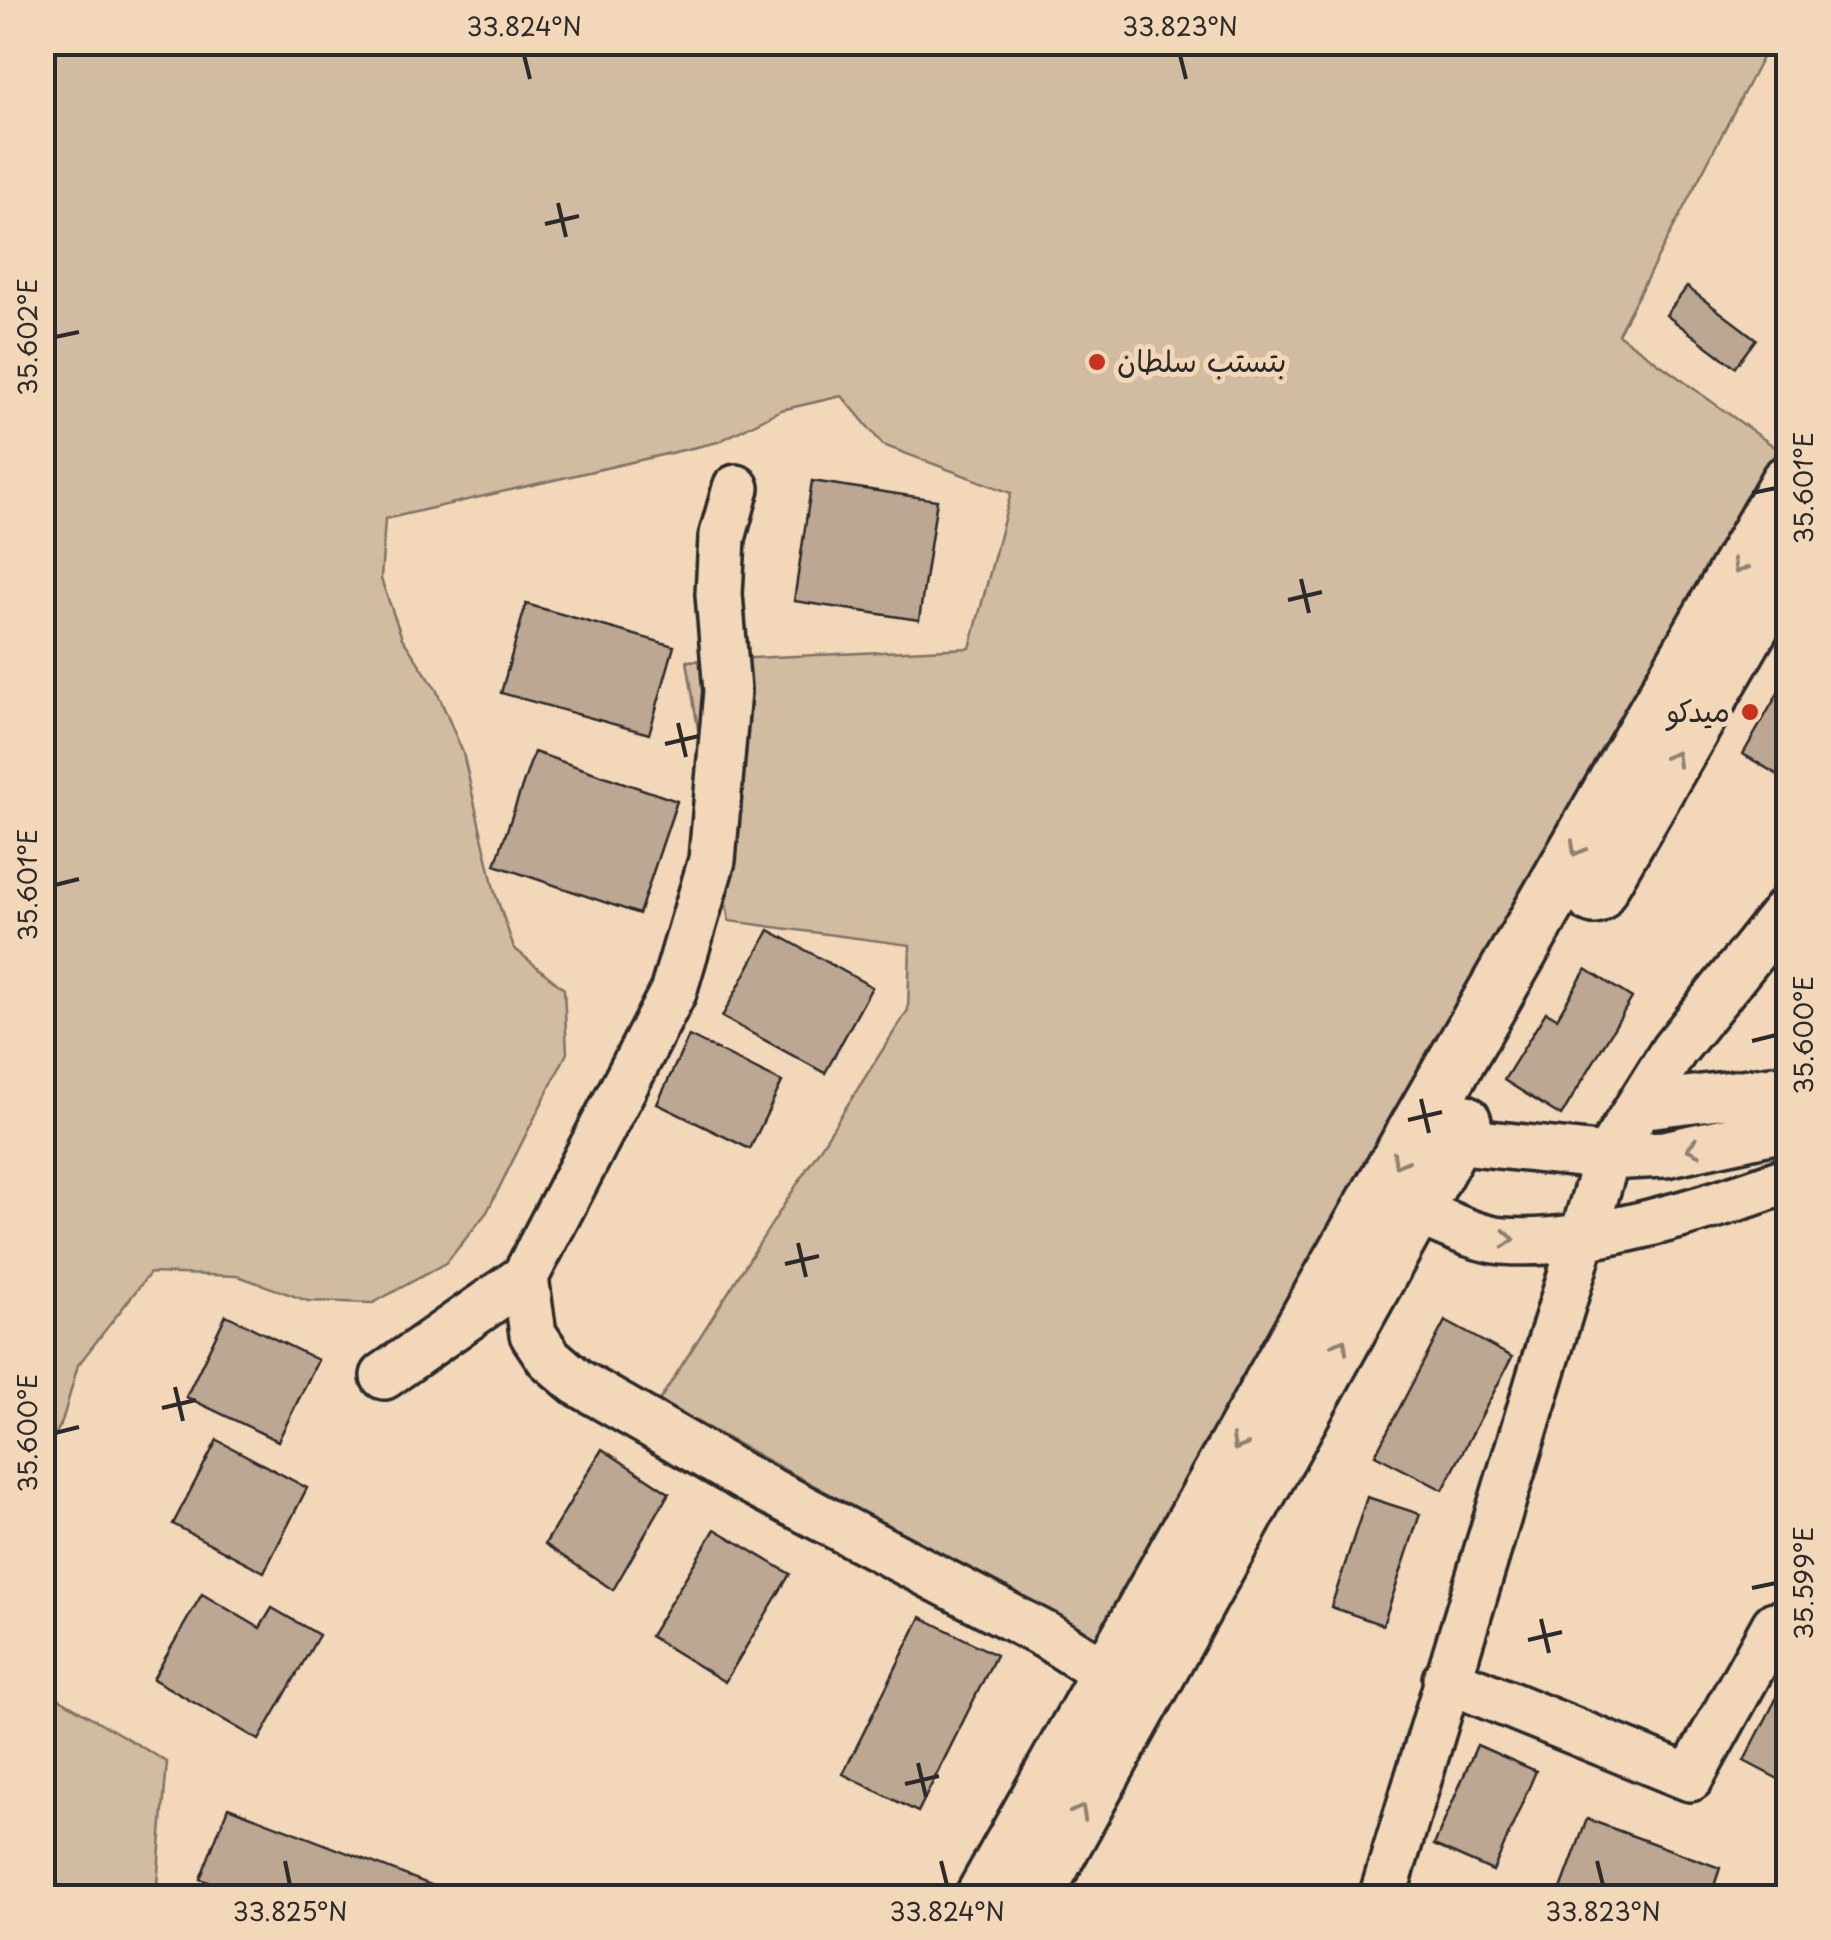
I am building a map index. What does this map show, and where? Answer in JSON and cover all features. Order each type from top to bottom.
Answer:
[{"type":"highway","points":[[983,1898],[1106,1674],[1788,483]]},
{"type":"highway","points":[[1033,1898],[1453,1140],[1788,561]]},
{"type":"street","points":[[384,1376],[525,1277],[673,992],[712,860],[727,692],[720,594],[722,538],[736,488]]},
{"type":"street","points":[[1382,1898],[1607,1157],[1674,1050],[1788,908]]},
{"type":"street","points":[[1640,1106],[1788,1087]]},
{"type":"street","points":[[1453,1140],[1607,1157],[1665,1154],[1788,1128]]},
{"type":"street","points":[[1416,1211],[1500,1241],[1584,1234],[1721,1205],[1788,1180]]},
{"type":"street","points":[[525,1277],[533,1334],[549,1358],[577,1382],[744,1477],[1047,1636],[1106,1674]]},
{"type":"street","points":[[1446,1679],[1690,1778],[1775,1625]]},
{"type":"shaded area","points":[[43,43],[1788,43],[1788,57],[1767,48],[1618,334],[1779,450],[1107,1645],[659,1401],[908,1010],[910,945],[729,921],[687,661],[970,648],[1011,493],[883,445],[842,396],[781,410],[718,442],[385,519],[381,579],[402,638],[436,689],[463,753],[495,893],[514,948],[564,989],[567,1053],[487,1212],[446,1263],[373,1303],[308,1301],[238,1276],[150,1273],[78,1365],[62,1422],[43,1458]]},
{"type":"shaded area","points":[[43,1689],[167,1762],[156,1897],[43,1897]]},
{"type":"building","points":[[1687,287],[1756,339],[1735,367],[1666,315]]},
{"type":"building","points":[[812,481],[937,500],[919,620],[794,601]]},
{"type":"building","points":[[526,604],[674,646],[649,734],[501,693]]},
{"type":"building","points":[[1788,676],[1788,781],[1743,754]]},
{"type":"building","points":[[534,752],[677,801],[639,914],[495,865]]},
{"type":"building","points":[[769,930],[872,987],[825,1073],[722,1017]]},
{"type":"building","points":[[1586,969],[1632,998],[1561,1116],[1504,1080],[1546,1012],[1557,1018]]},
{"type":"building","points":[[689,1036],[782,1082],[750,1149],[657,1104]]},
{"type":"building","points":[[226,1315],[318,1360],[278,1441],[186,1397]]},
{"type":"building","points":[[1445,1321],[1512,1357],[1443,1490],[1375,1455]]},
{"type":"building","points":[[217,1440],[307,1488],[264,1572],[173,1524]]},
{"type":"building","points":[[602,1449],[669,1493],[613,1590],[545,1544]]},
{"type":"building","points":[[1367,1497],[1420,1514],[1383,1625],[1331,1607]]},
{"type":"building","points":[[715,1529],[790,1574],[725,1682],[650,1636]]},
{"type":"building","points":[[202,1594],[260,1628],[272,1608],[319,1635],[259,1740],[153,1679]]},
{"type":"building","points":[[921,1617],[996,1655],[918,1812],[843,1774]]},
{"type":"building","points":[[1788,1676],[1788,1784],[1744,1761]]},
{"type":"building","points":[[1477,1745],[1536,1771],[1493,1871],[1434,1845]]},
{"type":"building","points":[[228,1807],[460,1898],[249,1898],[200,1879]]},
{"type":"building","points":[[1587,1819],[1720,1868],[1710,1898],[1558,1897]]},
{"type":"place","name":"بتستب سلطان","points":[[1097,362]]},
{"type":"place","name":"ميدكو","points":[[1750,712]]}]
